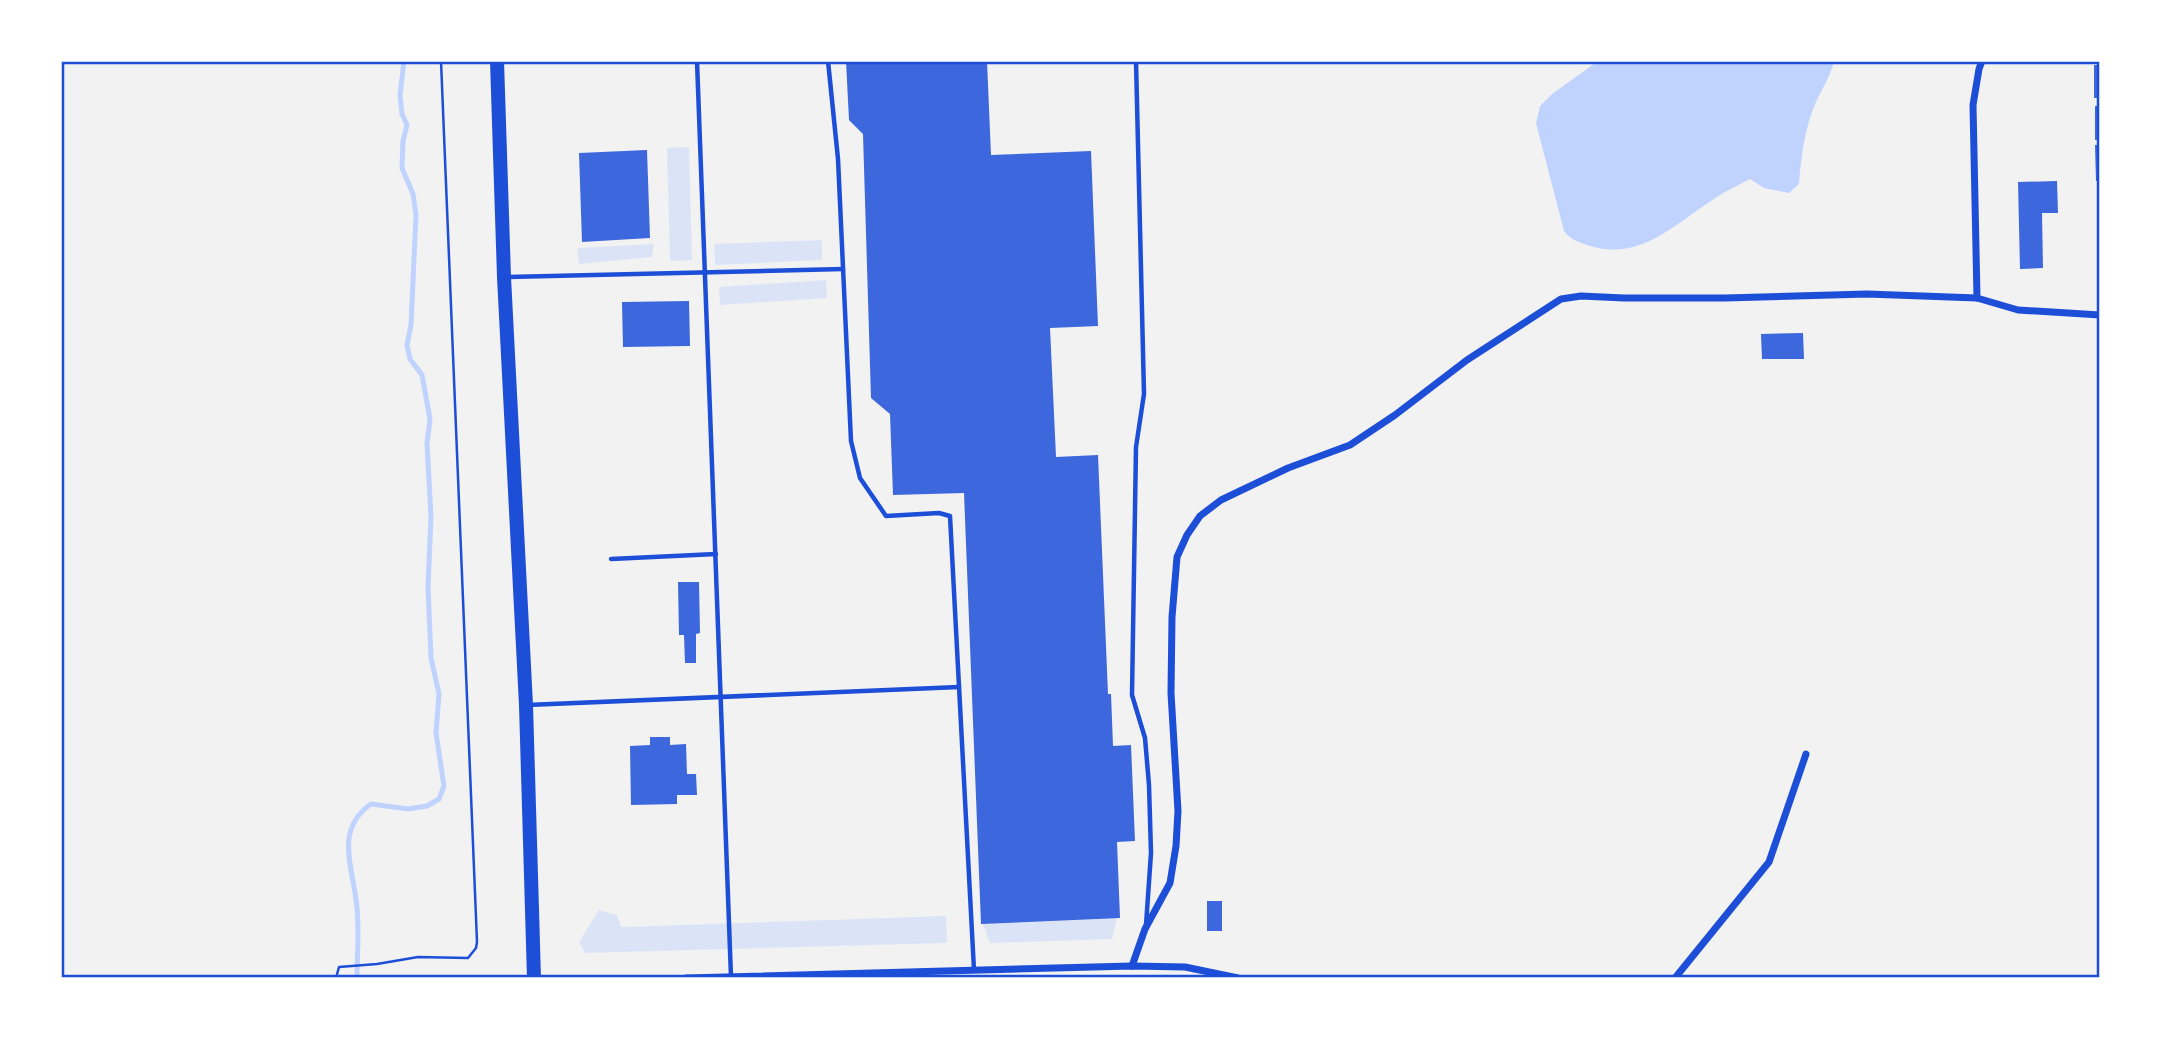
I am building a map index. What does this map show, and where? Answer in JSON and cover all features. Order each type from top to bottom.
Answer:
[{"type":"main road","points":[[497,61],[504,277],[526,705],[534,978]]},
{"type":"street","points":[[1977,298],[1973,105],[1982,61]]},
{"type":"street","points":[[1132,966],[1145,929],[1170,883],[1176,838],[1178,811],[1171,693],[1172,617],[1177,557],[1200,516],[1221,500],[1288,468],[1350,445],[1395,415],[1467,360],[1562,299],[1581,296],[1725,298],[1867,294],[1977,298],[2018,310],[2100,315]]},
{"type":"street","points":[[1675,978],[1769,862],[1806,754]]},
{"type":"street","points":[[686,978],[1132,966],[1185,967],[1238,978]]},
{"type":"lane","points":[[697,61],[731,976]]},
{"type":"lane","points":[[828,61],[835,120],[851,441],[860,478],[886,516],[939,513],[950,516],[974,970]]},
{"type":"lane","points":[[1136,61],[1144,394],[1136,447],[1132,695],[1145,738],[1149,785],[1151,853],[1145,929]]},
{"type":"lane","points":[[504,277],[843,269]]},
{"type":"lane","points":[[611,559],[716,554]]},
{"type":"lane","points":[[526,705],[959,687]]},
{"type":"path","points":[[336,978],[339,967],[418,957],[468,958],[476,948],[477,920],[441,61]]},
{"type":"shaded area","points":[[689,147],[692,260],[670,261],[667,148]]},
{"type":"shaded area","points":[[822,240],[822,260],[715,265],[714,244]]},
{"type":"shaded area","points":[[654,244],[652,257],[579,264],[577,248]]},
{"type":"shaded area","points":[[826,280],[827,298],[720,305],[719,287]]},
{"type":"shaded area","points":[[599,910],[617,915],[621,927],[946,916],[947,943],[585,953],[579,942]]},
{"type":"shaded area","points":[[1117,916],[1112,939],[990,943],[981,919]]},
{"type":"water","points":[[1598,61],[1834,61],[1809,121],[1799,184],[1789,193],[1764,188],[1750,179],[1721,194],[1656,238],[1624,249],[1606,249],[1577,241],[1564,231],[1536,123],[1540,106],[1552,94]]},
{"type":"building","points":[[846,61],[987,61],[991,155],[1091,151],[1098,326],[1050,328],[1056,457],[1098,455],[1108,694],[1111,694],[1113,746],[1131,745],[1135,841],[1117,842],[1120,918],[981,924],[964,493],[893,495],[890,414],[871,398],[863,134],[849,120]]},
{"type":"building","points":[[2094,65],[2100,65],[2100,98],[2094,98]]},
{"type":"building","points":[[2095,106],[2100,106],[2100,140],[2095,140]]},
{"type":"building","points":[[2095,145],[2100,145],[2100,181],[2096,181]]},
{"type":"building","points":[[647,150],[650,238],[582,242],[579,153]]},
{"type":"building","points":[[2057,181],[2058,213],[2042,213],[2043,268],[2020,269],[2018,182]]},
{"type":"building","points":[[689,301],[690,346],[623,347],[622,302]]},
{"type":"building","points":[[1803,333],[1804,359],[1762,359],[1761,334]]},
{"type":"building","points":[[678,582],[699,582],[700,633],[696,634],[696,663],[685,663],[684,635],[679,635]]},
{"type":"building","points":[[650,737],[670,737],[670,745],[686,744],[687,774],[696,774],[697,795],[677,795],[677,804],[631,805],[630,746],[650,745]]},
{"type":"building","points":[[1207,901],[1222,901],[1222,931],[1207,931]]},
{"type":"waterway","points":[[357,978],[358,919],[348,848],[353,825],[371,804],[408,809],[427,806],[439,799],[444,786],[436,733],[439,694],[431,658],[428,587],[431,516],[427,444],[430,419],[422,375],[410,359],[407,345],[411,325],[416,215],[413,194],[402,168],[403,141],[407,125],[402,114],[400,95],[404,61]]}]
